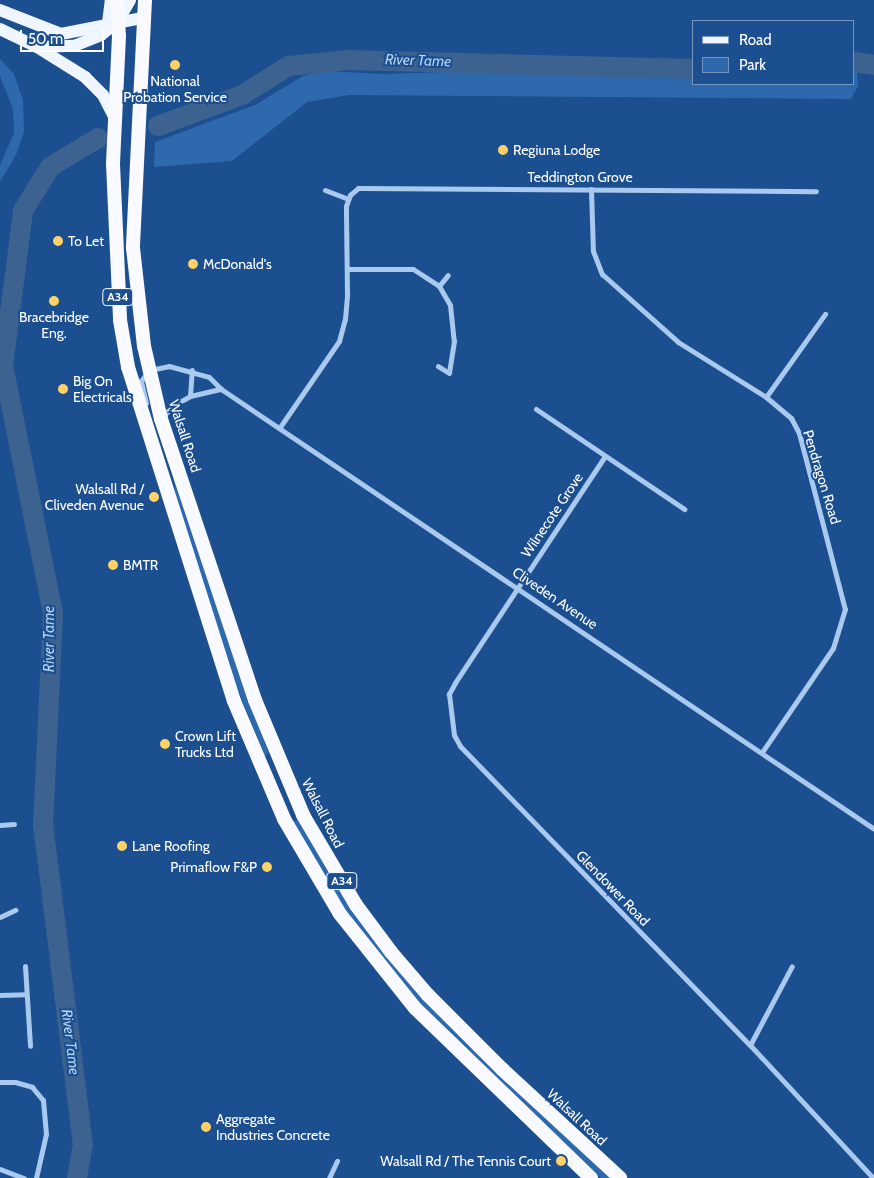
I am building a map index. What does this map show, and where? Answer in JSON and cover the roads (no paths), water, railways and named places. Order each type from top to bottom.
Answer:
[{"type":"highway","name":"Walsall Road","points":[[116,0],[113,22],[115,119],[113,187],[120,320],[128,367],[234,702],[284,819],[340,914],[415,1008],[592,1178]]},
{"type":"highway","name":"Walsall Road","points":[[145,0],[142,18],[133,248],[149,370],[161,419],[255,700],[303,815],[356,905],[428,994],[502,1070],[620,1178]]},
{"type":"main road","points":[[37,47],[86,42],[101,35],[113,22],[111,0]]},
{"type":"main road","name":"Walsall Road","points":[[113,22],[130,0]]},
{"type":"main road","points":[[0,10],[61,34],[85,32],[113,22],[142,18]]},
{"type":"main road","points":[[0,29],[37,47],[95,86],[115,119]]},
{"type":"street","name":"Teddington Grove","points":[[348,199],[358,188],[374,187],[816,191]]},
{"type":"street","name":"Pendragon Road","points":[[592,189],[593,251],[602,274],[678,342],[766,397],[791,418],[799,433],[845,609],[833,648],[762,752]]},
{"type":"street","points":[[280,427],[339,341],[345,319],[348,268],[348,199],[325,190]]},
{"type":"street","points":[[348,268],[413,269],[439,286],[450,304],[454,341],[449,373],[438,366]]},
{"type":"street","points":[[439,286],[448,275]]},
{"type":"street","points":[[766,397],[825,314]]},
{"type":"street","name":"Cliveden Avenue","points":[[149,370],[168,366],[192,370],[209,377],[221,389],[517,586],[874,829]]},
{"type":"street","name":"Walsall Road","points":[[149,370],[141,380],[166,490]]},
{"type":"street","points":[[190,396],[192,370]]},
{"type":"street","points":[[161,419],[174,405],[190,396],[221,389]]},
{"type":"street","points":[[536,409],[684,509]]},
{"type":"street","name":"Wilnecote Grove","points":[[517,586],[605,456]]},
{"type":"street","name":"Glendower Road","points":[[517,586],[449,694],[451,722],[460,746],[750,1045],[873,1178]]},
{"type":"street","points":[[0,825],[14,824]]},
{"type":"street","points":[[0,916],[15,910]]},
{"type":"street","points":[[25,966],[25,994],[30,1046]]},
{"type":"street","points":[[750,1045],[792,966]]},
{"type":"street","points":[[0,995],[25,994]]},
{"type":"street","points":[[0,1082],[15,1082],[32,1086],[43,1100],[46,1134],[36,1178]]},
{"type":"street","points":[[329,1178],[337,1160]]},
{"type":"street","points":[[0,1169],[24,1178]]},
{"type":"waterway","name":"River Tame","points":[[158,126],[242,95],[289,66],[348,60],[692,69]]},
{"type":"waterway","name":"River Tame","points":[[854,62],[874,65]]},
{"type":"waterway","name":"River Tame","points":[[77,1178],[83,1145],[43,826],[53,613],[3,366],[23,211],[50,167],[98,138]]},
{"type":"place","name":"National Probation Service","points":[[175,65]]},
{"type":"place","name":"Regiuna Lodge","points":[[503,150]]},
{"type":"place","name":"To Let","points":[[58,241]]},
{"type":"place","name":"McDonald's","points":[[193,264]]},
{"type":"place","name":"Bracebridge Eng.","points":[[54,301]]},
{"type":"place","name":"Big On Electricals","points":[[63,389]]},
{"type":"place","name":"Walsall Rd / Cliveden Avenue","points":[[154,497]]},
{"type":"place","name":"BMTR","points":[[113,565]]},
{"type":"place","name":"Crown Lift Trucks Ltd","points":[[165,744]]},
{"type":"place","name":"Lane Roofing","points":[[122,846]]},
{"type":"place","name":"Primaflow F&P","points":[[267,867]]},
{"type":"place","name":"Aggregate Industries Concrete","points":[[206,1127]]},
{"type":"place","name":"Walsall Rd / The Tennis Court","points":[[561,1161]]}]
